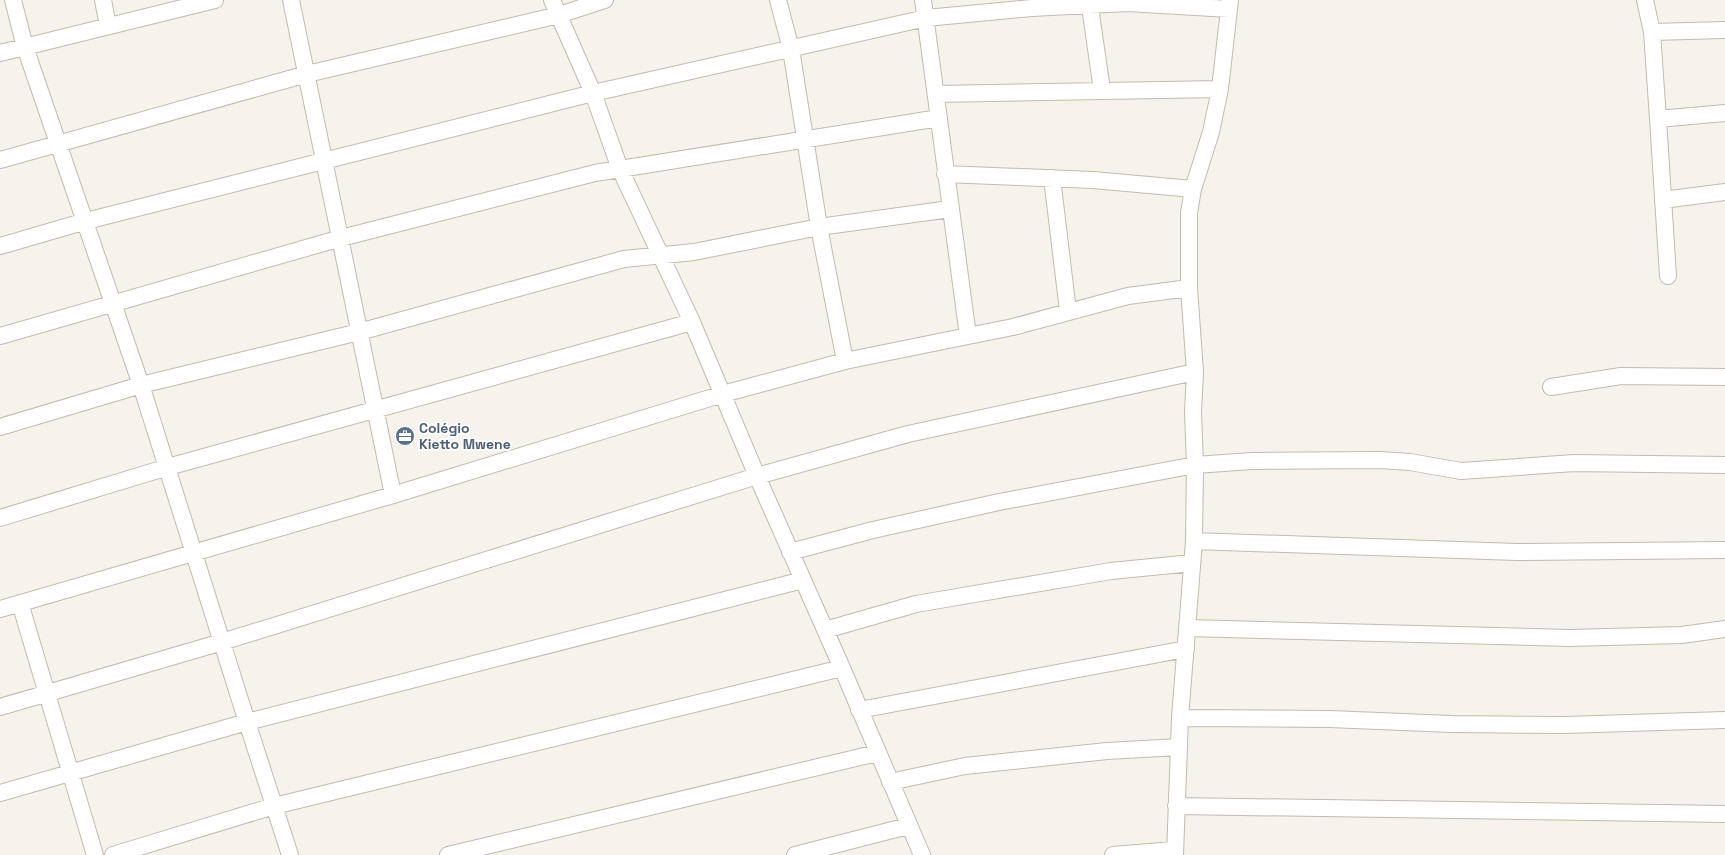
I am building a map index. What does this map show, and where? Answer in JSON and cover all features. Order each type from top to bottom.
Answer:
[{"type":"street","points":[[12,0],[25,46],[60,144],[168,467],[290,855]]},
{"type":"street","points":[[103,0],[108,26]]},
{"type":"street","points":[[0,53],[215,0]]},
{"type":"street","points":[[291,0],[393,494]]},
{"type":"street","points":[[552,0],[593,93],[620,169],[692,322],[757,476],[842,668],[908,826],[922,855]]},
{"type":"street","points":[[0,160],[306,74],[559,15],[605,0]]},
{"type":"street","points":[[778,0],[791,48],[819,227],[845,361]]},
{"type":"street","points":[[923,0],[968,336]]},
{"type":"street","points":[[1645,0],[1652,32],[1668,276]]},
{"type":"street","points":[[1089,3],[1102,90]]},
{"type":"street","points":[[0,246],[86,221],[593,93],[926,18],[1089,3],[1230,5],[1220,89],[1211,132],[1193,189],[1189,213],[1189,288],[1195,372],[1193,412],[1195,465],[1194,541],[1180,718],[1174,852],[1113,855]]},
{"type":"street","points":[[1652,32],[1725,30]]},
{"type":"street","points":[[936,94],[1220,89]]},
{"type":"street","points":[[1658,119],[1725,113]]},
{"type":"street","points":[[0,336],[340,238],[595,173],[939,118]]},
{"type":"street","points":[[946,174],[1052,178],[1193,189]]},
{"type":"street","points":[[1052,178],[1068,311]]},
{"type":"street","points":[[1663,200],[1725,192]]},
{"type":"street","points":[[0,427],[141,385],[359,332],[624,259],[660,254],[694,252],[819,227],[950,209]]},
{"type":"street","points":[[0,609],[195,553],[723,394],[845,361],[1013,327],[1128,296],[1189,288]]},
{"type":"street","points":[[0,518],[168,467],[692,322]]},
{"type":"street","points":[[0,707],[222,642],[757,476],[908,434],[1195,372]]},
{"type":"street","points":[[1551,387],[1621,376],[1725,377]]},
{"type":"street","points":[[790,552],[880,528],[999,502],[1195,465],[1252,461],[1380,460],[1410,462],[1461,471],[1580,463],[1725,465]]},
{"type":"street","points":[[1194,541],[1517,552],[1725,550]]},
{"type":"street","points":[[825,630],[916,604],[1111,571],[1192,563]]},
{"type":"street","points":[[0,793],[247,722],[803,580]]},
{"type":"street","points":[[20,603],[69,773],[95,855]]},
{"type":"street","points":[[1188,628],[1569,638],[1682,635],[1725,629]]},
{"type":"street","points":[[859,710],[1186,649]]},
{"type":"street","points":[[113,855],[274,806],[842,668]]},
{"type":"street","points":[[1180,718],[1330,719],[1451,724],[1565,725],[1725,720]]},
{"type":"street","points":[[890,782],[965,766],[1107,751],[1179,747]]},
{"type":"street","points":[[448,855],[877,753]]},
{"type":"street","points":[[1176,806],[1725,814]]},
{"type":"street","points":[[795,855],[908,826]]},
{"type":"place","name":"Colégio Kietto Mwene","points":[[405,436]]}]
